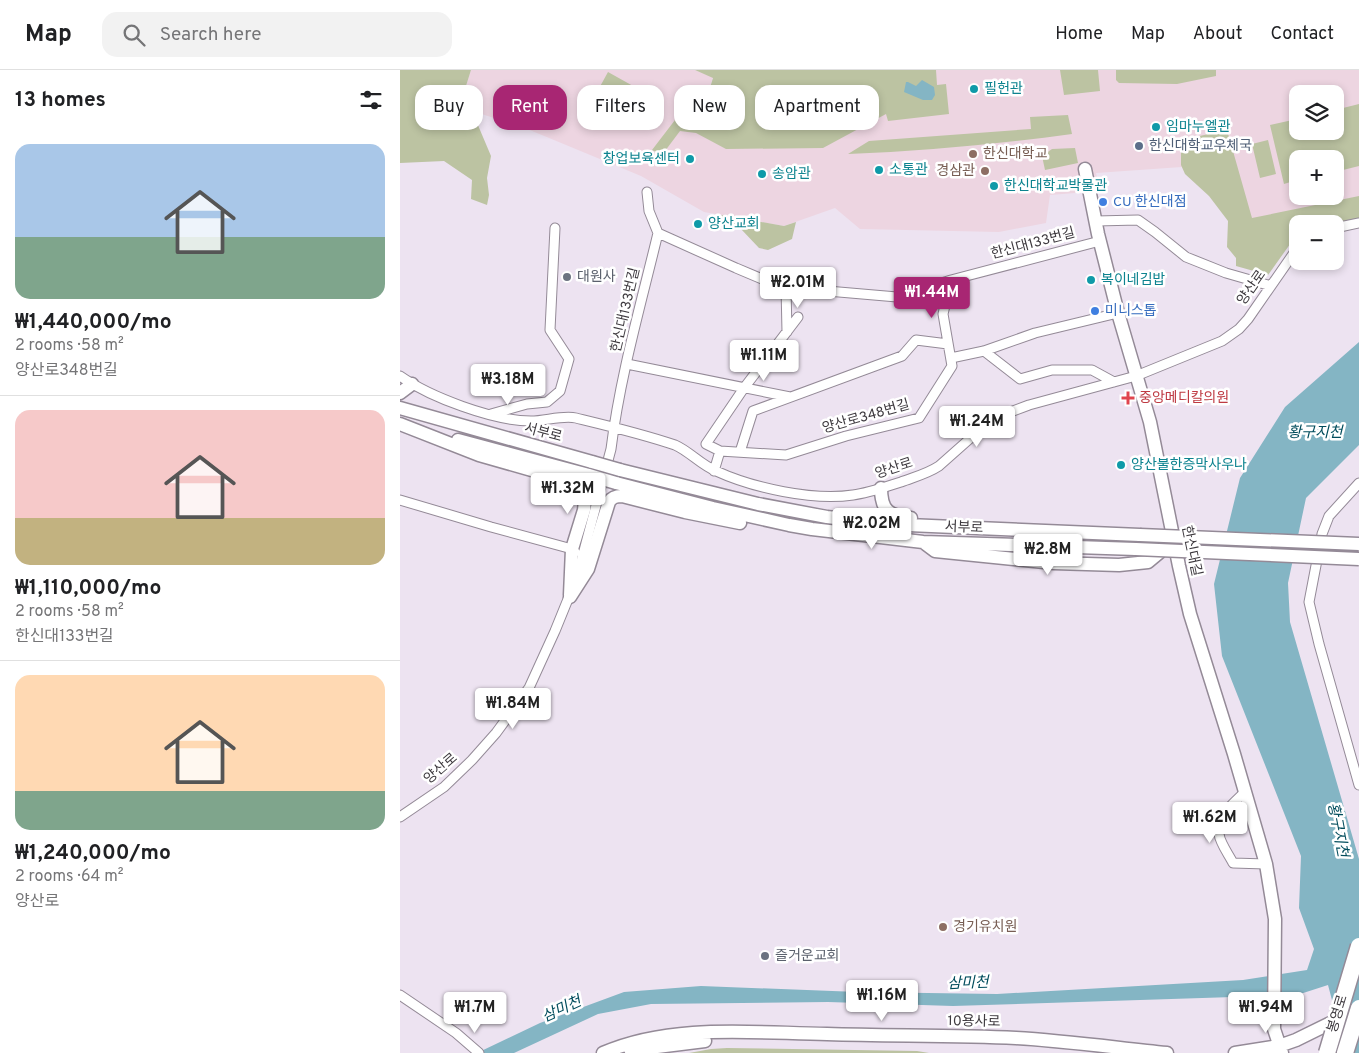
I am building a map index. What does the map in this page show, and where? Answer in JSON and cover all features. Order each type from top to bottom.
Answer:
[{"type":"highway","name":"봉영로","points":[[1327,1053],[1359,946]]},
{"type":"highway","name":"봉영로","points":[[1345,1053],[1359,1008]]},
{"type":"main road","name":"한신대길","points":[[1085,169],[1118,313],[1150,422],[1190,614],[1266,864],[1274,919],[1273,1021],[1274,1029],[1283,1051]]},
{"type":"main road","points":[[400,393],[412,384]]},
{"type":"main road","name":"서부로","points":[[400,408],[591,468],[616,483],[789,526],[923,542],[1359,559]]},
{"type":"main road","points":[[400,424],[479,455],[563,479],[581,491],[584,500],[584,510],[572,549],[570,597]]},
{"type":"main road","name":"서부로","points":[[400,424],[591,468],[620,470],[758,504],[827,517],[885,524],[1359,544]]},
{"type":"main road","points":[[881,488],[883,505],[888,512],[897,517],[1023,531]]},
{"type":"main road","points":[[570,597],[588,569],[609,502],[616,496],[775,530],[812,529]]},
{"type":"main road","points":[[923,542],[934,551],[1054,563],[1119,565],[1148,562],[1160,552],[1164,540],[1174,538]]},
{"type":"main road","points":[[1304,1042],[1359,1008]]},
{"type":"main road","points":[[1241,1053],[1283,1051],[1359,1017]]},
{"type":"main road","name":"10용사로","points":[[603,1053],[620,1046],[653,1038],[684,1034],[741,1032],[1016,1038],[1167,1053]]},
{"type":"main road","name":"10용사로","points":[[631,1053],[692,1042],[750,1040],[1010,1046],[1082,1053]]},
{"type":"street","points":[[647,192],[650,211],[658,233]]},
{"type":"street","points":[[1096,220],[1138,220],[1186,257],[1226,273],[1271,286]]},
{"type":"street","points":[[1344,226],[1359,222]]},
{"type":"street","points":[[491,414],[527,404],[547,402],[560,391],[569,359],[550,330],[555,228]]},
{"type":"street","name":"한신대133번길","points":[[580,564],[611,449],[627,364],[658,233],[736,268],[786,287],[897,297],[951,280],[1100,241]]},
{"type":"street","name":"양산로","points":[[400,376],[447,401],[491,414],[530,421],[573,417],[677,446],[701,464],[732,478],[786,491],[827,497],[855,495],[931,472],[983,427],[1005,414],[1029,405],[1136,376],[1222,341],[1239,329],[1289,260]]},
{"type":"street","points":[[951,280],[943,314],[951,358],[984,351],[1035,333],[1118,313]]},
{"type":"street","points":[[786,287],[786,332]]},
{"type":"street","points":[[714,471],[720,451],[706,444],[744,388],[798,317]]},
{"type":"street","points":[[740,452],[753,411],[902,356],[916,340],[948,344]]},
{"type":"street","points":[[984,351],[1020,379],[1052,370],[1092,370],[1114,382]]},
{"type":"street","name":"양산로348번길","points":[[720,451],[786,455],[846,436],[919,418],[952,366],[951,358]]},
{"type":"street","name":"한신대133번길","points":[[627,364],[790,398]]},
{"type":"street","points":[[1359,483],[1329,516],[1322,534],[1309,602],[1359,785]]},
{"type":"street","points":[[400,500],[491,528],[572,549],[580,564]]},
{"type":"street","name":"양산로","points":[[400,817],[444,787],[496,733],[529,688],[570,597],[580,564]]},
{"type":"street","points":[[1245,792],[1227,808],[1220,824],[1219,835],[1233,863],[1266,864]]},
{"type":"street","points":[[400,995],[456,1033],[479,1053]]},
{"type":"shaded area","name":"한신대학교","points":[[471,70],[695,70],[713,77],[711,85],[674,85],[674,130],[697,130],[696,133],[703,130],[745,130],[745,112],[755,108],[755,130],[879,130],[879,85],[810,85],[845,70],[1359,70],[1359,222],[1344,223],[1344,215],[1289,215],[1289,227],[1264,237],[1182,167],[1096,173],[1100,191],[1050,195],[1046,223],[999,232],[860,229],[835,208],[784,226],[704,212],[641,176],[530,130],[567,130],[567,85],[493,85],[493,118],[483,114],[483,85],[466,85]]},
{"type":"green space","points":[[400,70],[471,70],[466,85],[415,85],[415,130],[480,130],[491,156],[487,178],[489,195],[487,205],[471,199],[472,180],[444,161],[400,163]]},
{"type":"green space","points":[[695,70],[936,70],[937,85],[946,84],[949,114],[888,121],[886,114],[879,118],[879,85],[755,85],[755,130],[856,130],[823,148],[726,149],[696,133],[680,131],[662,155],[652,150],[674,121],[674,130],[745,130],[745,85],[711,85],[713,78]]},
{"type":"green space","points":[[1060,70],[1098,70],[1100,91],[1064,95]]},
{"type":"green space","points":[[1116,70],[1216,70],[1216,76],[1177,84],[1119,83],[1116,80]]},
{"type":"green space","points":[[608,72],[631,85],[601,85]]},
{"type":"green space","points":[[1359,104],[1359,166],[1344,170],[1344,150],[1289,150],[1289,182],[1284,184],[1270,125],[1289,121],[1289,140],[1344,140],[1344,108]]},
{"type":"green space","points":[[1068,115],[1072,134],[960,147],[848,154],[869,141],[1031,129],[1030,117]]},
{"type":"green space","points":[[1227,130],[1252,218],[1315,205],[1344,205],[1344,199],[1359,196],[1359,219],[1344,222],[1344,215],[1289,215],[1289,246],[1268,275],[1236,266],[1236,258],[1227,247],[1228,221],[1209,196],[1185,174],[1181,165],[1181,147],[1195,137]]},
{"type":"green space","points":[[1268,140],[1276,174],[1260,178],[1252,144]]},
{"type":"green space","points":[[1075,148],[1078,163],[1045,170],[1042,156],[1052,149]]},
{"type":"green space","points":[[722,215],[784,226],[796,222],[792,239],[768,250],[759,248],[741,229],[719,225]]},
{"type":"green space","points":[[727,1048],[917,1051],[929,1053],[689,1053]]},
{"type":"water","points":[[922,80],[934,87],[935,95],[932,100],[923,100],[904,92],[906,82],[916,86]]},
{"type":"water","name":"황구지천","points":[[1359,342],[1359,445],[1306,498],[1288,583],[1290,622],[1359,859],[1359,1053],[1346,1053],[1328,985],[1297,995],[953,1006],[828,1002],[651,1004],[598,1014],[514,1053],[477,1053],[540,1023],[624,992],[701,986],[858,992],[997,994],[1243,980],[1307,970],[1314,949],[1299,908],[1301,856],[1222,656],[1214,584],[1240,478],[1285,407]]},
{"type":"place","name":"필헌관","points":[[974,89]]},
{"type":"place","name":"임마누엘관","points":[[1156,127]]},
{"type":"place","name":"한신대학교우체국","points":[[1139,146]]},
{"type":"place","name":"한신대학교","points":[[973,154]]},
{"type":"place","name":"창업보육센터","points":[[690,159]]},
{"type":"place","name":"소통관","points":[[879,170]]},
{"type":"place","name":"경삼관","points":[[985,171]]},
{"type":"place","name":"송암관","points":[[762,174]]},
{"type":"place","name":"한신대학교박물관","points":[[994,186]]},
{"type":"place","name":"CU 한신대점","points":[[1103,202]]},
{"type":"place","name":"양산교회","points":[[698,224]]},
{"type":"place","name":"대원사","points":[[567,277]]},
{"type":"place","name":"복이네김밥","points":[[1091,280]]},
{"type":"place","name":"미니스톱","points":[[1095,311]]},
{"type":"place","name":"중앙메디칼의원","points":[[1128,398]]},
{"type":"place","name":"양산불한증막사우나","points":[[1121,465]]},
{"type":"place","name":"경기유치원","points":[[943,927]]},
{"type":"place","name":"즐거운교회","points":[[765,956]]},
{"type":"water label","name":"삼미천","points":[[968,984]]},
{"type":"water label","name":"삼미천","points":[[562,1010]]}]
